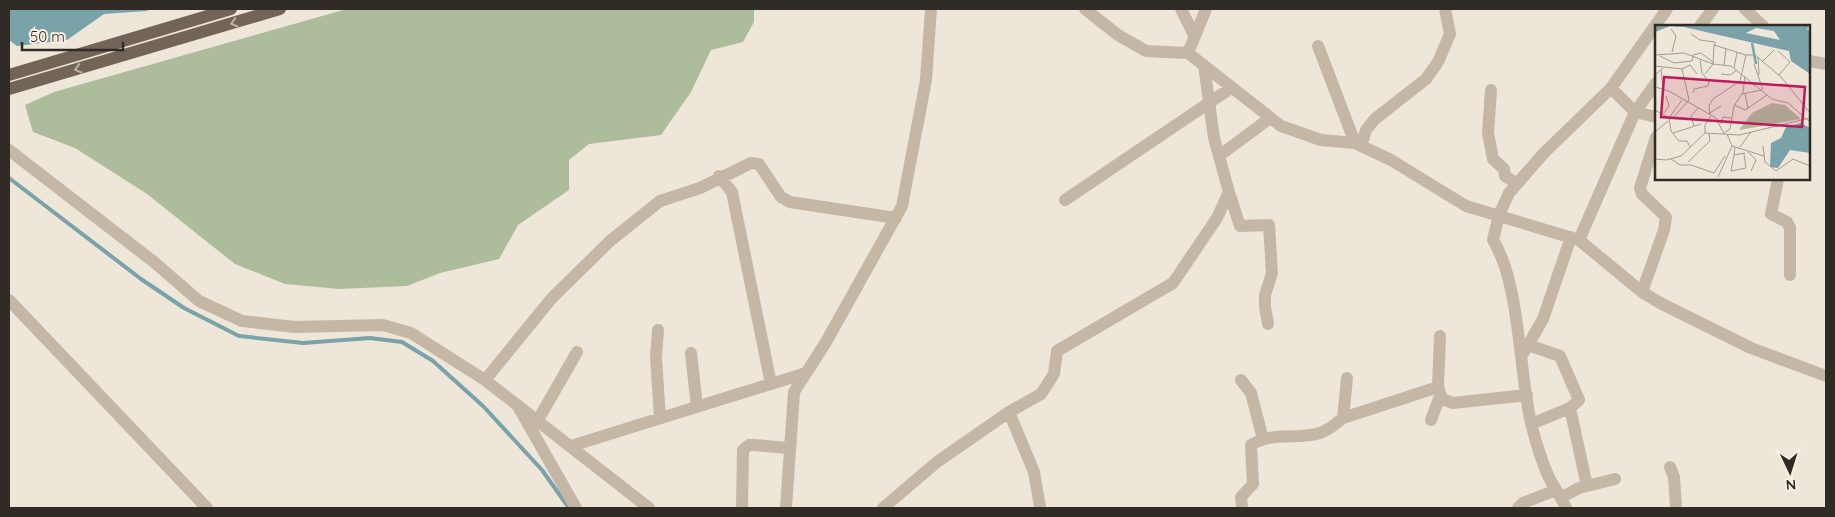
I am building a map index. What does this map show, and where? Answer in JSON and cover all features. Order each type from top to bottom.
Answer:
[{"type":"main road","points":[[9,75],[231,9]]},
{"type":"main road","points":[[9,89],[280,9]]},
{"type":"street","points":[[786,508],[794,392],[871,265],[902,206],[926,80],[930,9]]},
{"type":"street","points":[[1085,9],[1118,35],[1146,51],[1188,53],[1281,126],[1321,140],[1358,144],[1391,160],[1466,206],[1575,238],[1642,292],[1751,348],[1826,376]]},
{"type":"street","points":[[1181,9],[1194,35]]},
{"type":"street","points":[[1188,53],[1206,9]]},
{"type":"street","points":[[1358,144],[1375,118],[1426,79],[1438,62],[1450,34],[1445,9]]},
{"type":"street","points":[[1656,25],[1667,9]]},
{"type":"street","points":[[1701,25],[1713,9]]},
{"type":"street","points":[[1750,10],[1762,25]]},
{"type":"street","points":[[1561,498],[1552,484],[1531,424],[1510,286],[1500,251],[1493,240],[1499,215],[1516,183],[1611,88],[1655,26]]},
{"type":"street","points":[[1318,46],[1358,144]]},
{"type":"street","points":[[1810,61],[1826,64]]},
{"type":"street","points":[[1204,65],[1219,156],[1240,226],[1270,225],[1272,273],[1265,295],[1268,324]]},
{"type":"street","points":[[1521,358],[1543,319],[1575,238],[1635,112],[1655,84]]},
{"type":"street","points":[[1065,200],[1209,101],[1231,88]]},
{"type":"street","points":[[1611,88],[1635,112],[1655,117]]},
{"type":"street","points":[[1491,90],[1488,129],[1494,160],[1504,170],[1505,176],[1516,183]]},
{"type":"street","points":[[1219,156],[1270,118]]},
{"type":"street","points":[[1642,292],[1664,230],[1666,217],[1642,194],[1640,188],[1655,140]]},
{"type":"street","points":[[9,150],[154,262],[199,301],[242,320],[295,327],[384,325],[411,333],[486,380],[649,508]]},
{"type":"street","points":[[486,380],[552,298],[610,241],[660,201],[700,188],[719,176],[751,163],[759,164],[781,196],[790,202],[896,218]]},
{"type":"street","points":[[719,176],[732,192],[772,384]]},
{"type":"street","points":[[1778,180],[1771,214],[1787,222],[1790,228],[1790,275]]},
{"type":"street","points":[[883,508],[937,462],[1009,412],[1041,394],[1054,374],[1057,351],[1173,283],[1218,218],[1229,192]]},
{"type":"street","points":[[9,300],[207,508]]},
{"type":"street","points":[[658,330],[656,358],[660,418]]},
{"type":"street","points":[[1431,420],[1439,392],[1440,336]]},
{"type":"street","points":[[1528,345],[1560,356],[1579,400],[1570,408],[1531,424]]},
{"type":"street","points":[[538,420],[577,352]]},
{"type":"street","points":[[692,353],[697,407]]},
{"type":"street","points":[[571,446],[806,373]]},
{"type":"street","points":[[1343,418],[1347,378]]},
{"type":"street","points":[[1242,380],[1251,393],[1263,439]]},
{"type":"street","points":[[1439,392],[1445,402],[1452,403],[1527,395]]},
{"type":"street","points":[[1242,508],[1241,497],[1253,484],[1252,445],[1263,439],[1283,435],[1319,433],[1332,428],[1343,418],[1439,392]]},
{"type":"street","points":[[516,403],[576,508]]},
{"type":"street","points":[[1570,408],[1587,486]]},
{"type":"street","points":[[1009,412],[1034,472],[1040,507]]},
{"type":"street","points":[[742,508],[743,450],[754,445],[789,448]]},
{"type":"street","points":[[1670,467],[1674,477],[1676,508]]},
{"type":"street","points":[[1518,508],[1522,504],[1561,498],[1587,486],[1615,479]]},
{"type":"green space","points":[[347,9],[754,9],[754,22],[743,42],[711,50],[691,92],[661,135],[589,144],[569,160],[569,190],[518,225],[499,259],[440,273],[407,286],[339,289],[285,284],[235,264],[147,194],[75,148],[33,132],[25,105],[54,92]]},
{"type":"water","points":[[9,9],[149,9],[147,11],[104,14],[67,40],[17,46],[9,40]]},
{"type":"waterway","points":[[9,178],[141,279],[184,308],[239,336],[303,343],[370,338],[402,342],[433,361],[483,406],[542,470],[569,508]]}]
